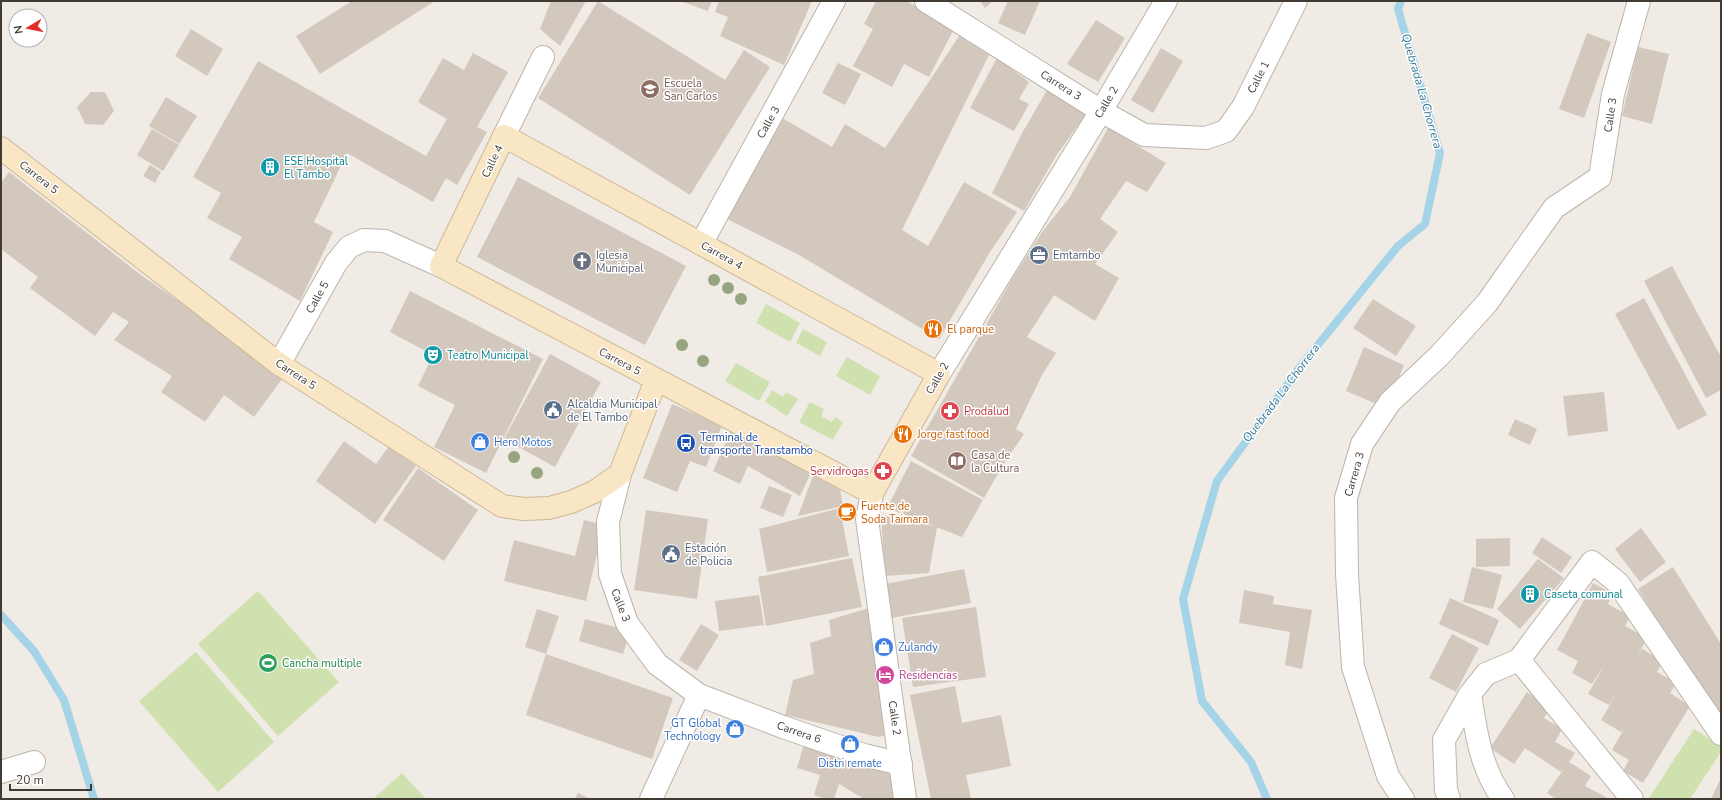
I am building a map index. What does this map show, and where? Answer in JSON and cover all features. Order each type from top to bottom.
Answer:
[{"type":"main road","name":"Carrera 4","points":[[504,136],[939,374]]},
{"type":"main road","name":"Calle 4","points":[[441,266],[504,136]]},
{"type":"main road","name":"Carrera 5","points":[[1,148],[279,364],[502,506],[524,509],[549,508],[571,502],[594,492],[620,474]]},
{"type":"main road","name":"Carrera 5","points":[[441,266],[872,493]]},
{"type":"main road","name":"Calle 2","points":[[872,493],[939,374]]},
{"type":"main road","name":"Calle 3","points":[[620,474],[656,380]]},
{"type":"street","name":"Calle 3","points":[[701,244],[834,1]]},
{"type":"street","name":"Carrera 3","points":[[926,1],[1101,111],[1144,135],[1206,138]]},
{"type":"street","name":"Calle 2","points":[[939,374],[1101,111],[1166,1]]},
{"type":"street","name":"Calle 1","points":[[1206,138],[1226,131],[1243,107],[1296,1]]},
{"type":"street","name":"Calle 3","points":[[1554,208],[1600,177],[1613,94],[1639,1]]},
{"type":"street","name":"Calle 4","points":[[504,136],[543,57]]},
{"type":"street","name":"Carrera 3","points":[[1403,799],[1388,776],[1353,667],[1346,574],[1346,498],[1362,444],[1390,402],[1438,356],[1488,303],[1554,208]]},
{"type":"street","name":"Carrera 5","points":[[364,240],[385,241],[441,266]]},
{"type":"street","name":"Calle 5","points":[[279,364],[336,263],[349,247],[364,240]]},
{"type":"street","name":"Calle 3","points":[[620,474],[608,522],[610,574],[626,623],[657,664],[698,695]]},
{"type":"street","name":"Calle 2","points":[[872,493],[867,519],[906,799]]},
{"type":"street","points":[[1449,799],[1446,790],[1444,740],[1470,694],[1486,674],[1519,660],[1592,562],[1618,583],[1721,734]]},
{"type":"street","points":[[1519,660],[1632,799]]},
{"type":"street","points":[[1470,694],[1480,750],[1494,786],[1503,799]]},
{"type":"street","name":"Carrera 6","points":[[698,695],[864,754],[901,764]]},
{"type":"street","points":[[651,799],[698,695]]},
{"type":"street","points":[[1,772],[34,762]]},
{"type":"green space","points":[[766,304],[800,323],[790,342],[756,323]]},
{"type":"green space","points":[[803,329],[827,342],[820,356],[796,343]]},
{"type":"green space","points":[[847,357],[880,376],[870,395],[836,376]]},
{"type":"green space","points":[[736,363],[770,382],[759,401],[725,381]]},
{"type":"green space","points":[[772,390],[783,397],[786,392],[798,399],[787,416],[765,402]]},
{"type":"green space","points":[[810,402],[824,409],[821,416],[832,422],[835,417],[843,422],[833,440],[799,422]]},
{"type":"green space","name":"Cancha multiple","points":[[258,591],[339,682],[278,736],[198,644]]},
{"type":"green space","points":[[196,652],[274,742],[218,792],[139,701]]},
{"type":"green space","points":[[1694,729],[1721,746],[1721,752],[1690,799],[1649,798]]},
{"type":"green space","points":[[402,773],[426,799],[373,799]]},
{"type":"building","points":[[352,1],[435,1],[320,74],[296,36]]},
{"type":"building","points":[[551,1],[586,1],[560,46],[540,29]]},
{"type":"building","name":"Escuela San Carlos","points":[[598,1],[725,80],[744,50],[770,67],[690,195],[538,98]]},
{"type":"building","points":[[680,1],[712,1],[708,11]]},
{"type":"building","points":[[719,1],[812,1],[784,65],[720,36],[728,17],[715,12]]},
{"type":"building","points":[[876,1],[906,1],[955,27],[929,77],[904,64],[892,87],[853,66],[873,29],[864,24]]},
{"type":"building","points":[[980,1],[993,1],[985,8]]},
{"type":"building","points":[[1008,1],[1040,1],[1025,35],[998,23]]},
{"type":"building","points":[[1096,20],[1125,38],[1098,82],[1067,64]]},
{"type":"building","points":[[191,29],[223,49],[207,76],[175,56]]},
{"type":"building","points":[[1587,33],[1611,42],[1584,118],[1559,109]]},
{"type":"building","points":[[959,36],[989,55],[902,230],[928,246],[964,182],[1017,212],[990,252],[939,339],[799,255],[727,219],[782,118],[832,147],[845,124],[885,148]]},
{"type":"building","points":[[1638,47],[1669,54],[1652,124],[1622,116]]},
{"type":"building","points":[[1161,48],[1183,61],[1153,113],[1131,100]]},
{"type":"building","name":"ESE Hospital El Tambo","points":[[473,53],[508,72],[477,127],[487,132],[457,185],[446,178],[433,202],[347,153],[314,222],[333,232],[300,301],[229,259],[242,237],[207,218],[221,193],[193,177],[258,61],[426,156],[447,119],[418,102],[443,58],[464,70]]},
{"type":"building","points":[[997,58],[1029,82],[1019,99],[1029,104],[1014,131],[970,108]]},
{"type":"building","points":[[838,63],[861,74],[845,105],[822,93]]},
{"type":"building","points":[[1047,90],[1086,114],[1056,156],[1024,211],[992,193],[1021,135]]},
{"type":"building","points":[[91,92],[105,92],[114,111],[103,125],[85,124],[77,107]]},
{"type":"building","points":[[166,97],[197,116],[179,144],[149,126]]},
{"type":"building","points":[[1108,128],[1166,163],[1147,192],[1126,181],[1100,219],[1118,232],[1095,264],[1119,278],[1095,321],[1054,295],[1027,337],[1056,353],[1042,375],[1016,429],[1024,434],[1003,465],[984,498],[911,456],[1015,274],[1042,232],[1070,197]]},
{"type":"building","points":[[152,129],[179,145],[163,171],[137,155]]},
{"type":"building","points":[[150,165],[161,172],[155,183],[143,176]]},
{"type":"building","points":[[9,172],[141,275],[285,375],[254,417],[224,395],[205,422],[161,392],[172,376],[114,340],[129,322],[113,312],[95,336],[30,288],[38,277],[1,249],[1,183]]},
{"type":"building","name":"Iglesia Municipal","points":[[518,177],[686,266],[645,345],[477,257]]},
{"type":"building","points":[[1672,266],[1721,357],[1721,390],[1706,398],[1644,281]]},
{"type":"building","points":[[410,291],[543,359],[486,473],[434,447],[455,405],[418,386],[433,355],[390,332]]},
{"type":"building","points":[[1644,298],[1707,415],[1678,430],[1615,314]]},
{"type":"building","points":[[1373,299],[1416,326],[1396,356],[1353,328]]},
{"type":"building","points":[[1364,347],[1404,365],[1386,408],[1346,391]]},
{"type":"building","name":"Alcaldia Municipal de El Tambo","points":[[550,354],[601,382],[555,467],[504,439]]},
{"type":"building","points":[[1604,392],[1608,431],[1568,436],[1563,396]]},
{"type":"building","name":"Terminal de transporte Transtambo","points":[[672,404],[722,425],[706,467],[690,461],[677,492],[643,478]]},
{"type":"building","points":[[1515,419],[1537,429],[1530,445],[1508,435]]},
{"type":"building","points":[[731,430],[812,471],[800,496],[748,466],[740,484],[713,471]]},
{"type":"building","points":[[344,441],[376,464],[389,446],[416,466],[375,524],[316,481]]},
{"type":"building","points":[[911,461],[983,500],[962,537],[887,508]]},
{"type":"building","points":[[418,468],[478,510],[444,561],[383,520]]},
{"type":"building","points":[[814,473],[839,484],[843,506],[798,516]]},
{"type":"building","points":[[769,486],[792,495],[783,517],[760,508]]},
{"type":"building","points":[[840,508],[849,556],[767,572],[759,529]]},
{"type":"building","name":"Estación de Policia","points":[[646,510],[708,519],[697,599],[634,590]]},
{"type":"building","points":[[881,515],[937,527],[929,573],[885,576]]},
{"type":"building","points":[[584,520],[604,525],[586,601],[504,581],[514,540],[575,556]]},
{"type":"building","points":[[1641,528],[1666,562],[1640,582],[1615,549]]},
{"type":"building","points":[[1542,537],[1572,557],[1561,573],[1532,553]]},
{"type":"building","points":[[1510,538],[1510,566],[1476,567],[1476,539]]},
{"type":"building","points":[[852,558],[862,607],[766,626],[758,577]]},
{"type":"building","name":"Caseta comunal","points":[[1538,559],[1564,578],[1520,629],[1497,609]]},
{"type":"building","points":[[1472,567],[1502,575],[1493,609],[1463,602]]},
{"type":"building","points":[[1673,567],[1721,644],[1721,722],[1670,643],[1638,589]]},
{"type":"building","points":[[964,569],[971,603],[886,619],[880,585]]},
{"type":"building","points":[[1593,583],[1613,594],[1608,604],[1630,616],[1625,626],[1647,638],[1636,659],[1642,649],[1663,661],[1657,672],[1676,683],[1670,693],[1690,706],[1643,783],[1623,771],[1629,760],[1612,750],[1624,729],[1621,732],[1601,720],[1618,691],[1609,705],[1588,694],[1605,664],[1592,684],[1572,673],[1578,661],[1557,650]]},
{"type":"building","points":[[1244,590],[1274,596],[1273,604],[1312,610],[1302,669],[1285,665],[1290,632],[1239,623]]},
{"type":"building","points":[[759,595],[764,625],[719,631],[715,601]]},
{"type":"building","points":[[1450,598],[1499,620],[1488,646],[1439,624]]},
{"type":"building","points":[[976,607],[986,677],[913,687],[902,618]]},
{"type":"building","points":[[869,608],[886,735],[879,737],[785,715],[793,680],[814,674],[810,643],[831,636],[829,620]]},
{"type":"building","points":[[537,609],[559,616],[546,654],[525,647]]},
{"type":"building","points":[[585,619],[630,631],[623,654],[579,641]]},
{"type":"building","points":[[701,624],[719,635],[697,671],[679,660]]},
{"type":"building","points":[[1452,634],[1479,648],[1456,692],[1429,678]]},
{"type":"building","points":[[546,654],[673,698],[652,759],[526,715]]},
{"type":"building","points":[[955,686],[962,723],[1001,715],[1011,766],[966,775],[971,799],[931,799],[910,695]]},
{"type":"building","points":[[1527,692],[1551,708],[1544,718],[1562,729],[1555,742],[1575,753],[1569,762],[1591,776],[1585,786],[1606,797],[1605,799],[1556,799],[1547,793],[1564,769],[1561,772],[1525,748],[1514,764],[1490,748]]},
{"type":"building","points":[[804,744],[893,771],[898,799],[864,799],[839,784],[834,799],[826,799],[814,795],[820,775],[797,768]]},
{"type":"building","points":[[1721,778],[1721,799],[1711,799]]},
{"type":"building","points":[[578,793],[590,799],[575,799]]},
{"type":"waterway","name":"Quebrada La Chorrera","points":[[1267,799],[1251,762],[1202,701],[1183,599],[1217,481],[1300,367],[1398,246],[1425,224],[1440,153],[1398,9],[1401,1]]},
{"type":"waterway","points":[[1,615],[34,651],[64,700],[94,799]]},
{"type":"place","name":"Escuela San Carlos","points":[[650,89]]},
{"type":"place","name":"ESE Hospital El Tambo","points":[[270,167]]},
{"type":"place","name":"Emtambo","points":[[1039,255]]},
{"type":"place","name":"Iglesia Municipal","points":[[582,261]]},
{"type":"place","name":"El parque","points":[[933,329]]},
{"type":"place","name":"Teatro Municipal","points":[[433,355]]},
{"type":"place","name":"Alcaldia Municipal de El Tambo","points":[[553,410]]},
{"type":"place","name":"Prodalud","points":[[950,411]]},
{"type":"place","name":"Jorge fast food","points":[[903,434]]},
{"type":"place","name":"Hero Motos","points":[[480,442]]},
{"type":"place","name":"Terminal de transporte Transtambo","points":[[686,443]]},
{"type":"place","name":"Casa de la Cultura","points":[[957,461]]},
{"type":"place","name":"Servidrogas","points":[[883,471]]},
{"type":"place","name":"Fuente de Soda Taimara","points":[[847,512]]},
{"type":"place","name":"Estación de Policia","points":[[671,554]]},
{"type":"place","name":"Caseta comunal","points":[[1530,594]]},
{"type":"place","name":"Zulandy","points":[[884,647]]},
{"type":"place","name":"Cancha multiple","points":[[268,663]]},
{"type":"place","name":"Residencias","points":[[885,675]]},
{"type":"place","name":"GT Global Technology","points":[[735,729]]},
{"type":"place","name":"Distri remate","points":[[850,744]]}]
